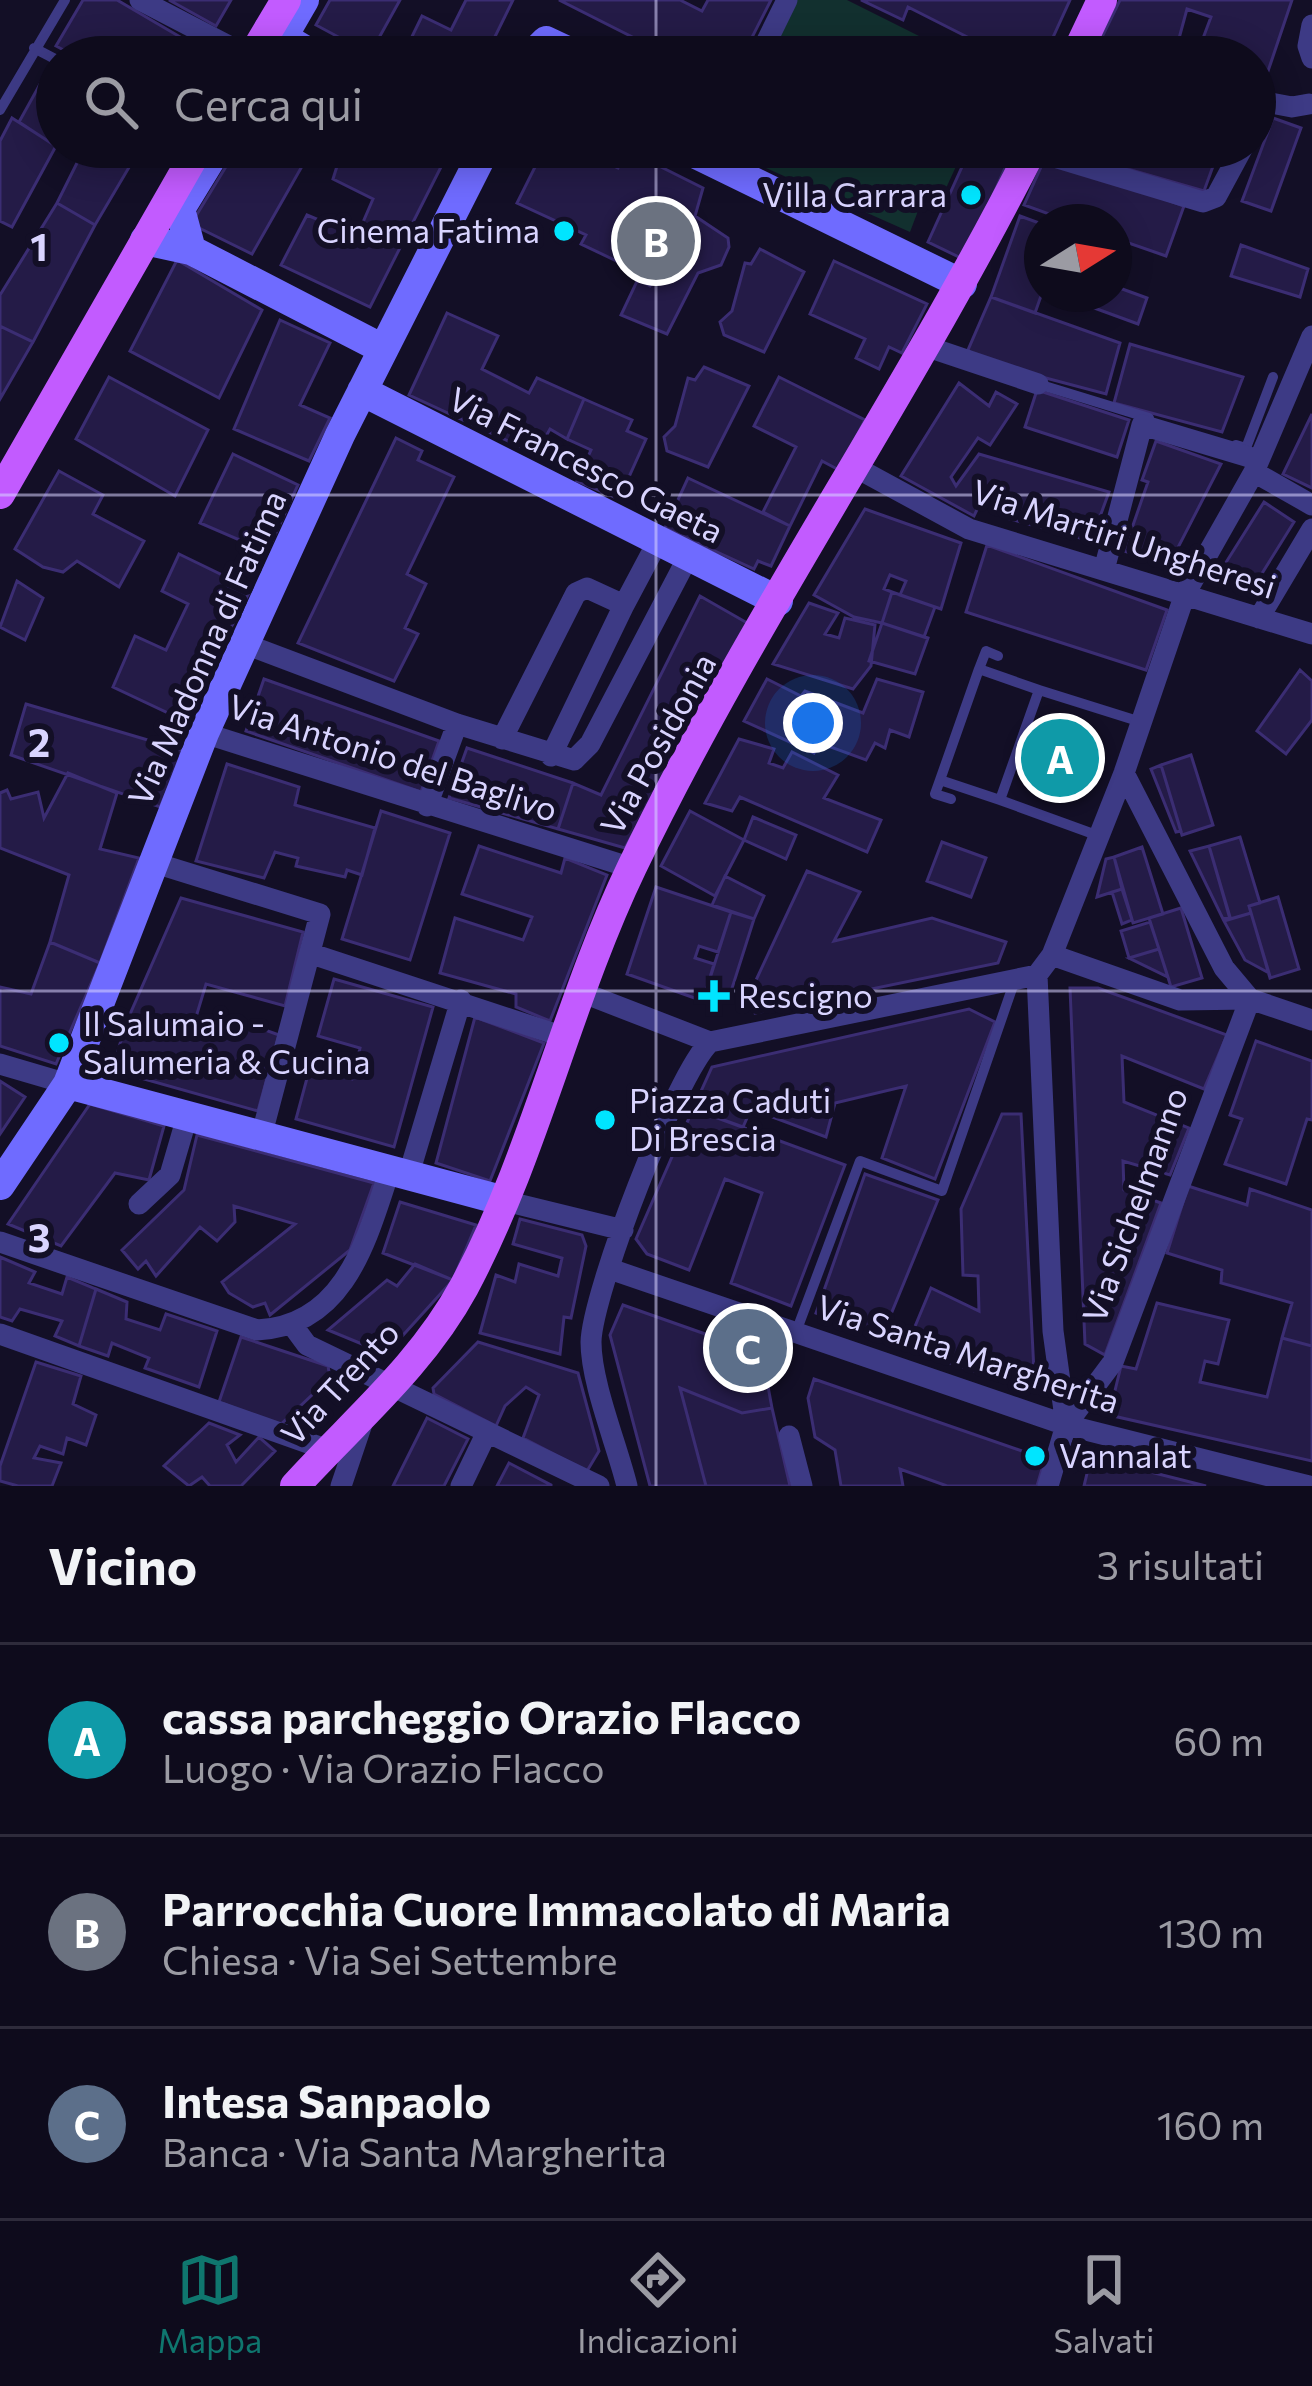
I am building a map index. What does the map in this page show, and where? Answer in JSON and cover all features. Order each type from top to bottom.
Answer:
[{"type":"main road","points":[[275,36],[286,0]]},
{"type":"main road","points":[[1084,36],[1102,0]]},
{"type":"main road","points":[[0,494],[187,168]]},
{"type":"main road","name":"Via Posidonia","points":[[502,1200],[632,868],[778,601],[928,347],[1022,168]]},
{"type":"main road","name":"Via Trento","points":[[295,1486],[393,1388],[464,1287],[502,1200]]},
{"type":"street","points":[[140,0],[210,36]]},
{"type":"street","points":[[278,36],[304,0]]},
{"type":"street","points":[[769,36],[787,0]]},
{"type":"street","points":[[1312,25],[1308,46],[1312,58]]},
{"type":"street","points":[[1276,105],[1309,104]]},
{"type":"street","points":[[191,250],[180,209],[205,168]]},
{"type":"street","name":"Via Madonna di Fatima","points":[[0,1185],[68,1084],[203,733],[469,168]]},
{"type":"street","points":[[735,168],[962,284]]},
{"type":"street","points":[[1095,168],[1203,202],[1216,196],[1231,168]]},
{"type":"street","points":[[145,240],[191,250],[383,349]]},
{"type":"street","points":[[581,992],[710,1042],[1026,978],[1052,956],[1124,773],[1185,594],[1257,466],[1312,337]]},
{"type":"street","points":[[928,347],[1038,384]]},
{"type":"street","name":"Via Francesco Gaeta","points":[[362,392],[778,601]]},
{"type":"street","points":[[1104,570],[1142,425],[1257,466],[1312,505]]},
{"type":"street","name":"Via Martiri Ungheresi","points":[[855,467],[969,529],[1312,634]]},
{"type":"street","points":[[1258,618],[1312,529]]},
{"type":"street","points":[[551,756],[658,542]]},
{"type":"street","points":[[244,644],[458,724],[574,760],[583,755],[688,557]]},
{"type":"street","points":[[502,739],[576,593],[587,588],[624,605]]},
{"type":"street","points":[[427,806],[458,724]]},
{"type":"street","name":"Via Antonio del Baglivo","points":[[203,733],[632,868]]},
{"type":"street","points":[[1124,773],[1224,968],[1250,999]]},
{"type":"street","points":[[155,863],[320,914],[261,1137]]},
{"type":"street","points":[[312,954],[564,1037]]},
{"type":"street","points":[[1052,956],[1180,1000],[1250,999],[1312,1020]]},
{"type":"street","points":[[1026,978],[1053,1331],[1066,1426],[1048,1486]]},
{"type":"street","name":"Via Sichelmanno","points":[[1066,1426],[1113,1361],[1250,999]]},
{"type":"street","points":[[0,1242],[256,1330],[293,1326],[348,1280],[398,1174],[461,1000]]},
{"type":"street","points":[[628,1486],[591,1348],[623,1230],[691,1066],[710,1042]]},
{"type":"street","points":[[0,1064],[398,1174],[623,1230]]},
{"type":"street","points":[[139,1204],[170,1175],[187,1117]]},
{"type":"street","name":"Via Santa Margherita","points":[[610,1269],[1066,1426],[1239,1478],[1309,1486]]},
{"type":"street","points":[[293,1326],[307,1345],[487,1432],[569,1480],[599,1486]]},
{"type":"street","points":[[0,1334],[328,1450]]},
{"type":"street","points":[[341,1486],[365,1415]]},
{"type":"street","points":[[461,1486],[487,1432]]},
{"type":"street","points":[[789,1436],[802,1486]]},
{"type":"lane","points":[[42,36],[65,0]]},
{"type":"lane","points":[[0,110],[36,45]]},
{"type":"lane","points":[[1038,384],[1246,448],[1273,377]]},
{"type":"lane","points":[[951,799],[935,794],[986,651],[998,656]]},
{"type":"lane","points":[[980,669],[1141,722]]},
{"type":"lane","points":[[1000,800],[1039,690]]},
{"type":"lane","points":[[940,780],[1099,836]]},
{"type":"lane","points":[[796,1332],[860,1161],[943,1191],[1026,978]]},
{"type":"green space","points":[[794,0],[847,0],[919,36],[777,36]]},
{"type":"green space","points":[[766,168],[955,168],[935,212],[921,203],[910,232]]},
{"type":"building","points":[[83,0],[117,0],[178,36],[62,36]]},
{"type":"building","points":[[169,0],[231,0],[216,26]]},
{"type":"building","points":[[330,0],[400,0],[380,36],[336,36],[316,25]]},
{"type":"building","points":[[466,0],[513,0],[495,36],[412,36],[422,16],[451,30]]},
{"type":"building","points":[[559,0],[680,0],[702,11],[708,0],[771,0],[753,36],[630,36]]},
{"type":"building","points":[[861,0],[1070,0],[1054,36],[965,36],[908,7],[903,20]]},
{"type":"building","points":[[1120,0],[1292,0],[1276,47],[1276,36],[1204,36],[1211,17],[1187,9],[1180,36],[1102,36]]},
{"type":"building","points":[[36,91],[36,133],[19,122]]},
{"type":"building","points":[[12,118],[36,133],[36,168],[44,168],[12,227],[0,221],[0,141]]},
{"type":"building","points":[[1276,119],[1301,128],[1271,211],[1242,201],[1254,168],[1276,168]]},
{"type":"building","points":[[74,168],[129,168],[95,225],[57,203]]},
{"type":"building","points":[[225,168],[301,168],[252,254],[191,224]]},
{"type":"building","points":[[336,168],[440,168],[370,307],[281,265],[307,215],[357,236],[373,199],[333,179]]},
{"type":"building","points":[[534,168],[663,168],[703,188],[695,216],[728,238],[729,247],[721,265],[698,273],[667,334],[621,315],[638,279],[650,286],[654,279],[581,244],[586,235],[517,203]]},
{"type":"building","name":"Villa Carrara","points":[[961,168],[1005,168],[965,260],[928,242]]},
{"type":"building","points":[[1041,168],[1079,168],[1184,206],[1166,256],[1132,244],[1132,204],[1024,204]]},
{"type":"building","points":[[1124,168],[1212,168],[1204,191]]},
{"type":"building","points":[[57,203],[95,225],[33,342],[0,326],[0,295]]},
{"type":"building","points":[[1020,216],[1024,217],[1024,309],[991,297]]},
{"type":"building","points":[[1241,245],[1308,269],[1300,297],[1231,276]]},
{"type":"building","points":[[760,249],[804,272],[764,352],[724,335],[720,322],[732,311],[745,263],[751,264]]},
{"type":"building","points":[[177,260],[262,310],[219,398],[130,351]]},
{"type":"building","points":[[834,261],[927,304],[902,353],[889,347],[879,369],[856,358],[865,339],[810,314]]},
{"type":"building","points":[[1132,293],[1147,298],[1138,324],[1105,312],[1132,312]]},
{"type":"building","points":[[991,297],[1120,343],[1106,394],[978,360],[968,350]]},
{"type":"building","points":[[447,313],[498,336],[482,369],[529,393],[537,378],[584,399],[567,439],[550,429],[536,454],[409,395]]},
{"type":"building","points":[[280,320],[330,343],[300,405],[330,418],[309,461],[234,429]]},
{"type":"building","points":[[0,326],[33,342],[0,399]]},
{"type":"building","points":[[1130,344],[1243,377],[1222,432],[1114,403]]},
{"type":"building","points":[[704,367],[749,386],[708,467],[667,451],[664,437],[675,426],[688,378],[695,380]]},
{"type":"building","points":[[109,377],[208,430],[175,496],[76,439]]},
{"type":"building","points":[[779,377],[865,420],[839,470],[822,461],[790,526],[763,512],[796,447],[754,426]]},
{"type":"building","points":[[959,383],[989,406],[996,392],[1017,404],[990,445],[978,438],[951,477],[956,486],[979,454],[1109,492],[1091,541],[1010,519],[1014,509],[982,499],[974,516],[901,476]]},
{"type":"building","points":[[1037,390],[1129,420],[1117,457],[1025,427]]},
{"type":"building","points":[[584,399],[632,420],[627,431],[646,439],[619,499],[577,481],[591,450],[567,439]]},
{"type":"building","points":[[1312,414],[1312,488],[1283,474]]},
{"type":"building","points":[[396,438],[422,451],[418,460],[454,477],[407,574],[426,584],[405,628],[418,634],[394,681],[298,643]]},
{"type":"building","points":[[1156,441],[1221,464],[1169,565],[1124,551],[1148,482],[1142,480]]},
{"type":"building","points":[[233,454],[298,485],[267,552],[200,523]]},
{"type":"building","points":[[59,471],[103,495],[93,514],[144,541],[119,587],[77,561],[63,572],[43,567],[15,549]]},
{"type":"building","points":[[688,478],[790,526],[771,566],[758,561],[754,569],[665,528]]},
{"type":"building","points":[[1264,502],[1294,522],[1256,583],[1225,564]]},
{"type":"building","points":[[865,509],[961,543],[941,609],[900,595],[906,581],[890,575],[884,589],[892,592],[882,623],[854,617],[814,595]]},
{"type":"building","points":[[987,545],[1167,610],[1146,670],[966,612]]},
{"type":"building","points":[[179,554],[251,589],[183,720],[113,687],[135,636],[166,650],[188,604],[162,591]]},
{"type":"building","points":[[17,581],[43,598],[25,640],[0,627]]},
{"type":"building","points":[[892,592],[935,607],[924,637],[882,623]]},
{"type":"building","points":[[700,596],[749,624],[625,848],[558,829],[573,783],[601,795]]},
{"type":"building","points":[[809,603],[838,613],[825,634],[839,638],[845,618],[875,625],[871,666],[853,689],[773,664]]},
{"type":"building","points":[[882,623],[928,638],[915,674],[869,661]]},
{"type":"building","points":[[1300,670],[1312,681],[1312,720],[1286,754],[1257,731]]},
{"type":"building","points":[[264,679],[439,741],[421,792],[246,731]]},
{"type":"building","points":[[767,679],[801,696],[805,691],[863,713],[877,679],[923,692],[909,737],[890,730],[885,748],[875,743],[866,760],[820,743],[814,753],[744,721]]},
{"type":"building","points":[[26,704],[185,751],[160,807],[11,755]]},
{"type":"building","points":[[1051,738],[1080,748],[1069,778],[1040,768]]},
{"type":"building","points":[[739,739],[774,749],[769,763],[783,768],[792,752],[838,775],[824,798],[881,820],[867,852],[740,797],[732,811],[705,803]]},
{"type":"building","points":[[467,748],[573,783],[558,829],[449,798]]},
{"type":"building","points":[[1191,755],[1213,825],[1182,835],[1161,765]]},
{"type":"building","points":[[227,764],[299,787],[295,805],[375,828],[362,875],[347,870],[345,877],[296,866],[298,858],[275,852],[264,878],[196,861]]},
{"type":"building","points":[[1161,765],[1181,831],[1176,832],[1151,769]]},
{"type":"building","points":[[68,773],[117,793],[100,849],[139,858],[100,963],[50,942],[69,875],[0,848],[0,793],[7,790],[11,799],[38,792],[44,818]]},
{"type":"building","points":[[381,811],[450,833],[410,960],[342,939]]},
{"type":"building","points":[[690,811],[744,840],[715,896],[661,866]]},
{"type":"building","points":[[753,817],[796,835],[786,859],[744,840]]},
{"type":"building","points":[[1240,837],[1260,903],[1249,906],[1251,913],[1230,919],[1209,846]]},
{"type":"building","points":[[942,842],[986,858],[971,897],[927,881]]},
{"type":"building","points":[[479,846],[561,873],[565,858],[607,875],[550,1021],[516,1007],[516,994],[440,973],[455,918],[523,940],[532,917],[462,894]]},
{"type":"building","points":[[1209,846],[1230,917],[1223,919],[1190,851]]},
{"type":"building","points":[[1142,847],[1163,914],[1133,923],[1114,857]]},
{"type":"building","points":[[1114,857],[1122,889],[1097,897],[1106,859]]},
{"type":"building","points":[[807,871],[860,892],[834,941],[932,918],[1006,942],[998,963],[755,1013],[749,995]]},
{"type":"building","points":[[725,876],[764,896],[754,919],[712,905]]},
{"type":"building","points":[[656,887],[731,912],[718,952],[699,946],[695,958],[714,964],[703,1001],[627,974]]},
{"type":"building","points":[[1122,889],[1132,920],[1122,924],[1112,892]]},
{"type":"building","points":[[1278,897],[1299,969],[1270,978],[1249,906]]},
{"type":"building","points":[[181,898],[303,932],[285,1006],[206,984],[193,1027],[236,1038],[243,1022],[279,1035],[258,1111],[112,1070],[127,1021]]},
{"type":"building","points":[[1181,908],[1202,978],[1171,987],[1149,918]]},
{"type":"building","points":[[731,912],[754,919],[728,1001],[705,994]]},
{"type":"building","points":[[1251,913],[1269,973],[1245,960],[1224,921]]},
{"type":"building","points":[[1150,922],[1159,949],[1129,958],[1121,931]]},
{"type":"building","points":[[50,942],[100,963],[56,1064],[0,1046],[0,987],[31,994]]},
{"type":"building","points":[[1159,949],[1168,977],[1129,958]]},
{"type":"building","points":[[334,979],[433,1007],[394,1147],[296,1119],[310,1067],[352,1079],[360,1048],[318,1036]]},
{"type":"building","points":[[1070,988],[1098,988],[1227,1035],[1204,1089],[1122,1056],[1124,1102],[1189,1128],[1170,1175],[1123,1161],[1124,1190],[1161,1203],[1105,1355],[1085,1344]]},
{"type":"building","points":[[969,1009],[995,1022],[935,1179],[882,1158],[906,1086],[835,1103],[826,1137],[751,1109],[743,1127],[693,1109],[712,1067]]},
{"type":"building","points":[[475,1017],[544,1043],[490,1181],[436,1163]]},
{"type":"building","points":[[1256,1041],[1312,1061],[1312,1120],[1307,1119],[1286,1184],[1225,1164],[1242,1119],[1230,1115]]},
{"type":"building","points":[[0,1081],[25,1097],[0,1134]]},
{"type":"building","points":[[90,1104],[164,1126],[149,1180],[115,1173],[61,1246],[8,1224]]},
{"type":"building","points":[[693,1109],[845,1165],[791,1306],[731,1283],[762,1193],[725,1179],[689,1270],[647,1254],[636,1239]]},
{"type":"building","points":[[1002,1114],[1021,1114],[1034,1372],[1027,1389],[906,1348],[931,1288],[979,1311],[978,1276],[963,1275],[961,1209]]},
{"type":"building","points":[[197,1135],[374,1183],[350,1250],[270,1315],[265,1303],[253,1307],[229,1293],[222,1282],[295,1224],[234,1206],[235,1222],[217,1241],[200,1227],[156,1276],[146,1261],[138,1269],[122,1250],[184,1190]]},
{"type":"building","points":[[865,1174],[938,1200],[882,1336],[816,1313]]},
{"type":"building","points":[[1188,1186],[1247,1205],[1250,1189],[1312,1210],[1312,1346],[1282,1338],[1292,1303],[1221,1283],[1222,1270],[1167,1253]]},
{"type":"building","points":[[400,1202],[476,1225],[453,1280],[383,1253]]},
{"type":"building","points":[[520,1219],[582,1235],[586,1246],[571,1318],[564,1317],[560,1354],[480,1333],[496,1275],[515,1282],[519,1264],[558,1276],[562,1258],[513,1244]]},
{"type":"building","points":[[0,1257],[35,1272],[29,1283],[62,1294],[67,1277],[96,1289],[79,1346],[55,1336],[62,1321],[20,1309],[12,1321],[0,1317]]},
{"type":"building","points":[[415,1264],[453,1280],[386,1354],[328,1330],[387,1280],[397,1286]]},
{"type":"building","points":[[96,1289],[127,1302],[126,1319],[160,1330],[166,1314],[217,1331],[199,1387],[145,1368],[149,1358],[112,1343],[108,1356],[79,1346]]},
{"type":"building","points":[[1157,1303],[1229,1320],[1218,1364],[1205,1361],[1200,1382],[1267,1397],[1282,1338],[1312,1346],[1312,1461],[1109,1415],[1121,1366],[1136,1369]]},
{"type":"building","points":[[623,1305],[762,1354],[772,1408],[742,1413],[680,1388],[706,1486],[650,1486],[610,1335]]},
{"type":"building","points":[[241,1337],[328,1366],[330,1378],[279,1426],[219,1402]]},
{"type":"building","points":[[478,1342],[578,1373],[599,1451],[587,1471],[523,1438],[539,1395],[526,1387],[505,1406],[496,1426],[434,1394],[433,1388]]},
{"type":"building","points":[[36,1362],[81,1376],[73,1404],[96,1415],[86,1445],[67,1438],[63,1454],[40,1446],[34,1458],[61,1463],[52,1486],[18,1486],[0,1481],[0,1466]]},
{"type":"building","points":[[814,1379],[1045,1459],[1037,1486],[947,1486],[900,1469],[903,1486],[841,1486],[835,1450],[815,1437],[808,1398]]},
{"type":"building","points":[[680,1388],[742,1413],[772,1408],[790,1486],[706,1486]]},
{"type":"building","points":[[427,1418],[468,1439],[444,1486],[393,1486]]},
{"type":"building","points":[[209,1423],[240,1435],[227,1445],[236,1462],[259,1437],[275,1451],[241,1486],[210,1486],[202,1477],[189,1486],[164,1466]]},
{"type":"building","points":[[1091,1457],[1206,1486],[1084,1486]]},
{"type":"building","points":[[509,1463],[551,1485],[551,1486],[497,1486]]},
{"type":"place","name":"Villa Carrara","points":[[971,195]]},
{"type":"place","name":"Cinema Fatima","points":[[564,231]]},
{"type":"place","name":"Parrocchia Cuore Immacolato di Maria","points":[[656,241]]},
{"type":"place","name":"cassa parcheggio Orazio Flacco","points":[[1060,758]]},
{"type":"place","name":"Rescigno","points":[[714,996]]},
{"type":"place","name":"Il Salumaio - Salumeria & Cucina","points":[[59,1043]]},
{"type":"place","name":"Piazza Caduti Di Brescia","points":[[605,1120]]},
{"type":"place","name":"Intesa Sanpaolo","points":[[748,1348]]},
{"type":"place","name":"Vannalat","points":[[1035,1456]]}]
